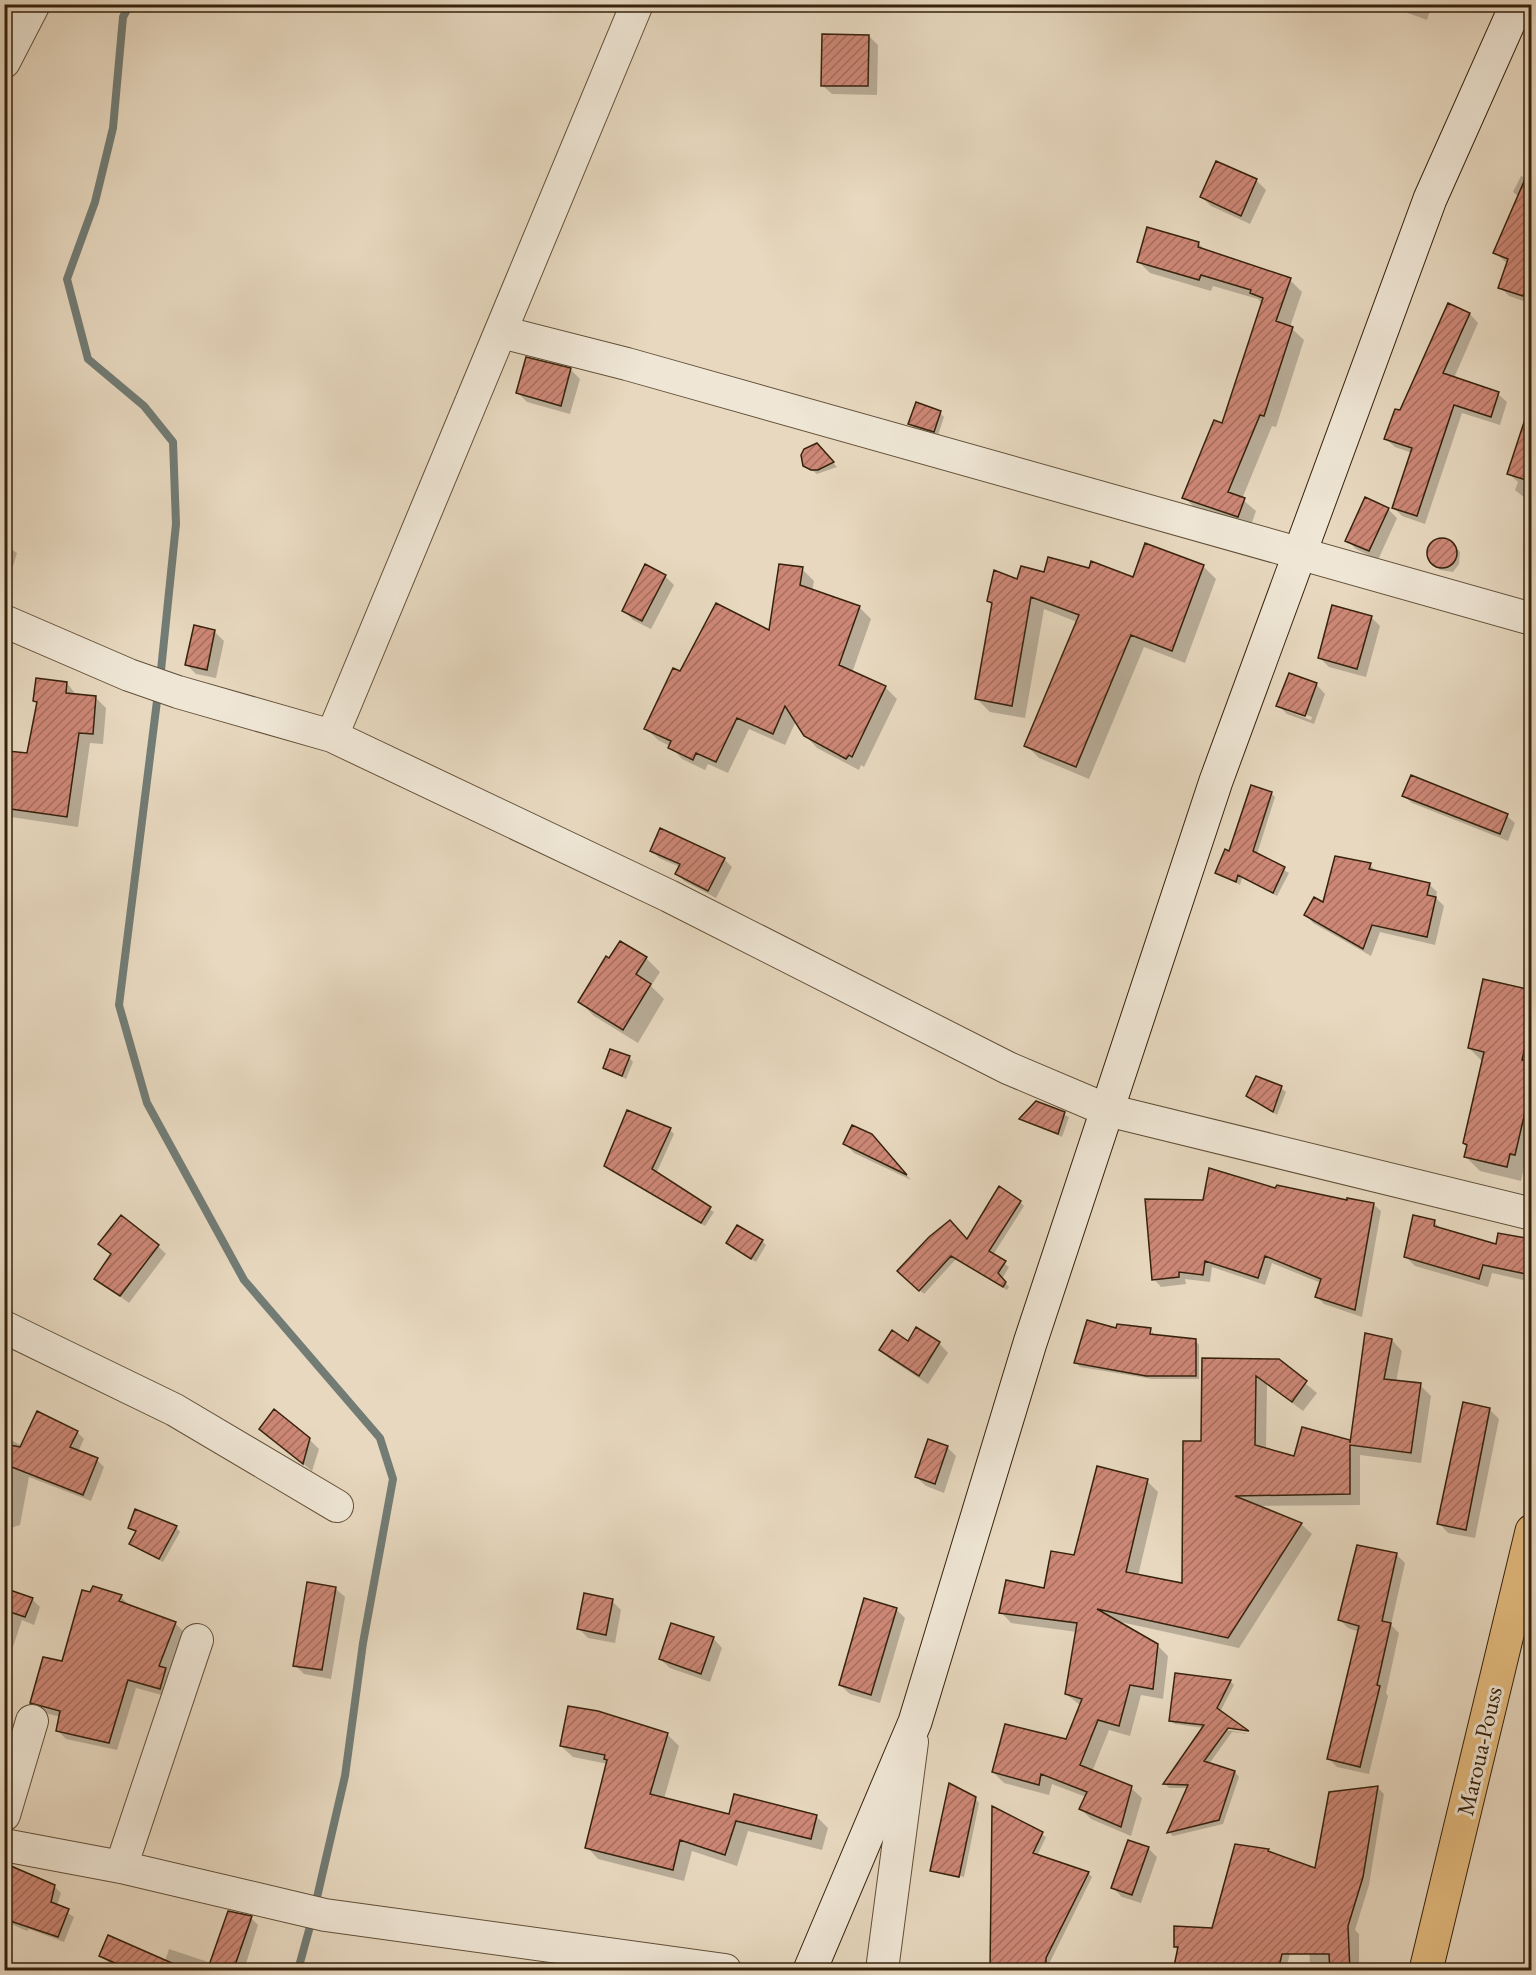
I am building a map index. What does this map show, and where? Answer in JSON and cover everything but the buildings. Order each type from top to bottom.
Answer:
[{"type":"main road","points":[[810,1971],[915,1722],[1030,1343],[1216,781],[1430,199],[1516,4]]},
{"type":"main road","name":"Maroua-Pouss","points":[[1426,1971],[1532,1532]]},
{"type":"street","points":[[4,62],[34,4]]},
{"type":"street","points":[[332,736],[637,4]]},
{"type":"street","points":[[501,332],[650,371],[1532,619]]},
{"type":"street","points":[[4,621],[129,675],[178,692],[332,736],[669,896],[1008,1068],[1107,1110],[1532,1214]]},
{"type":"street","points":[[4,1327],[175,1410],[338,1506]]},
{"type":"street","points":[[121,1867],[197,1640]]},
{"type":"street","points":[[4,1815],[32,1720]]},
{"type":"street","points":[[882,1971],[915,1722]]},
{"type":"street","points":[[4,1845],[121,1867],[325,1915],[725,1971]]},
{"type":"waterway","points":[[130,4],[123,17],[113,128],[95,202],[67,279],[88,359],[144,406],[173,442],[176,524],[160,680]]},
{"type":"waterway","points":[[158,693],[119,1005],[147,1103],[244,1280],[380,1438],[393,1479],[363,1643],[345,1776],[315,1906]]},
{"type":"waterway","points":[[298,1970],[312,1919]]}]
